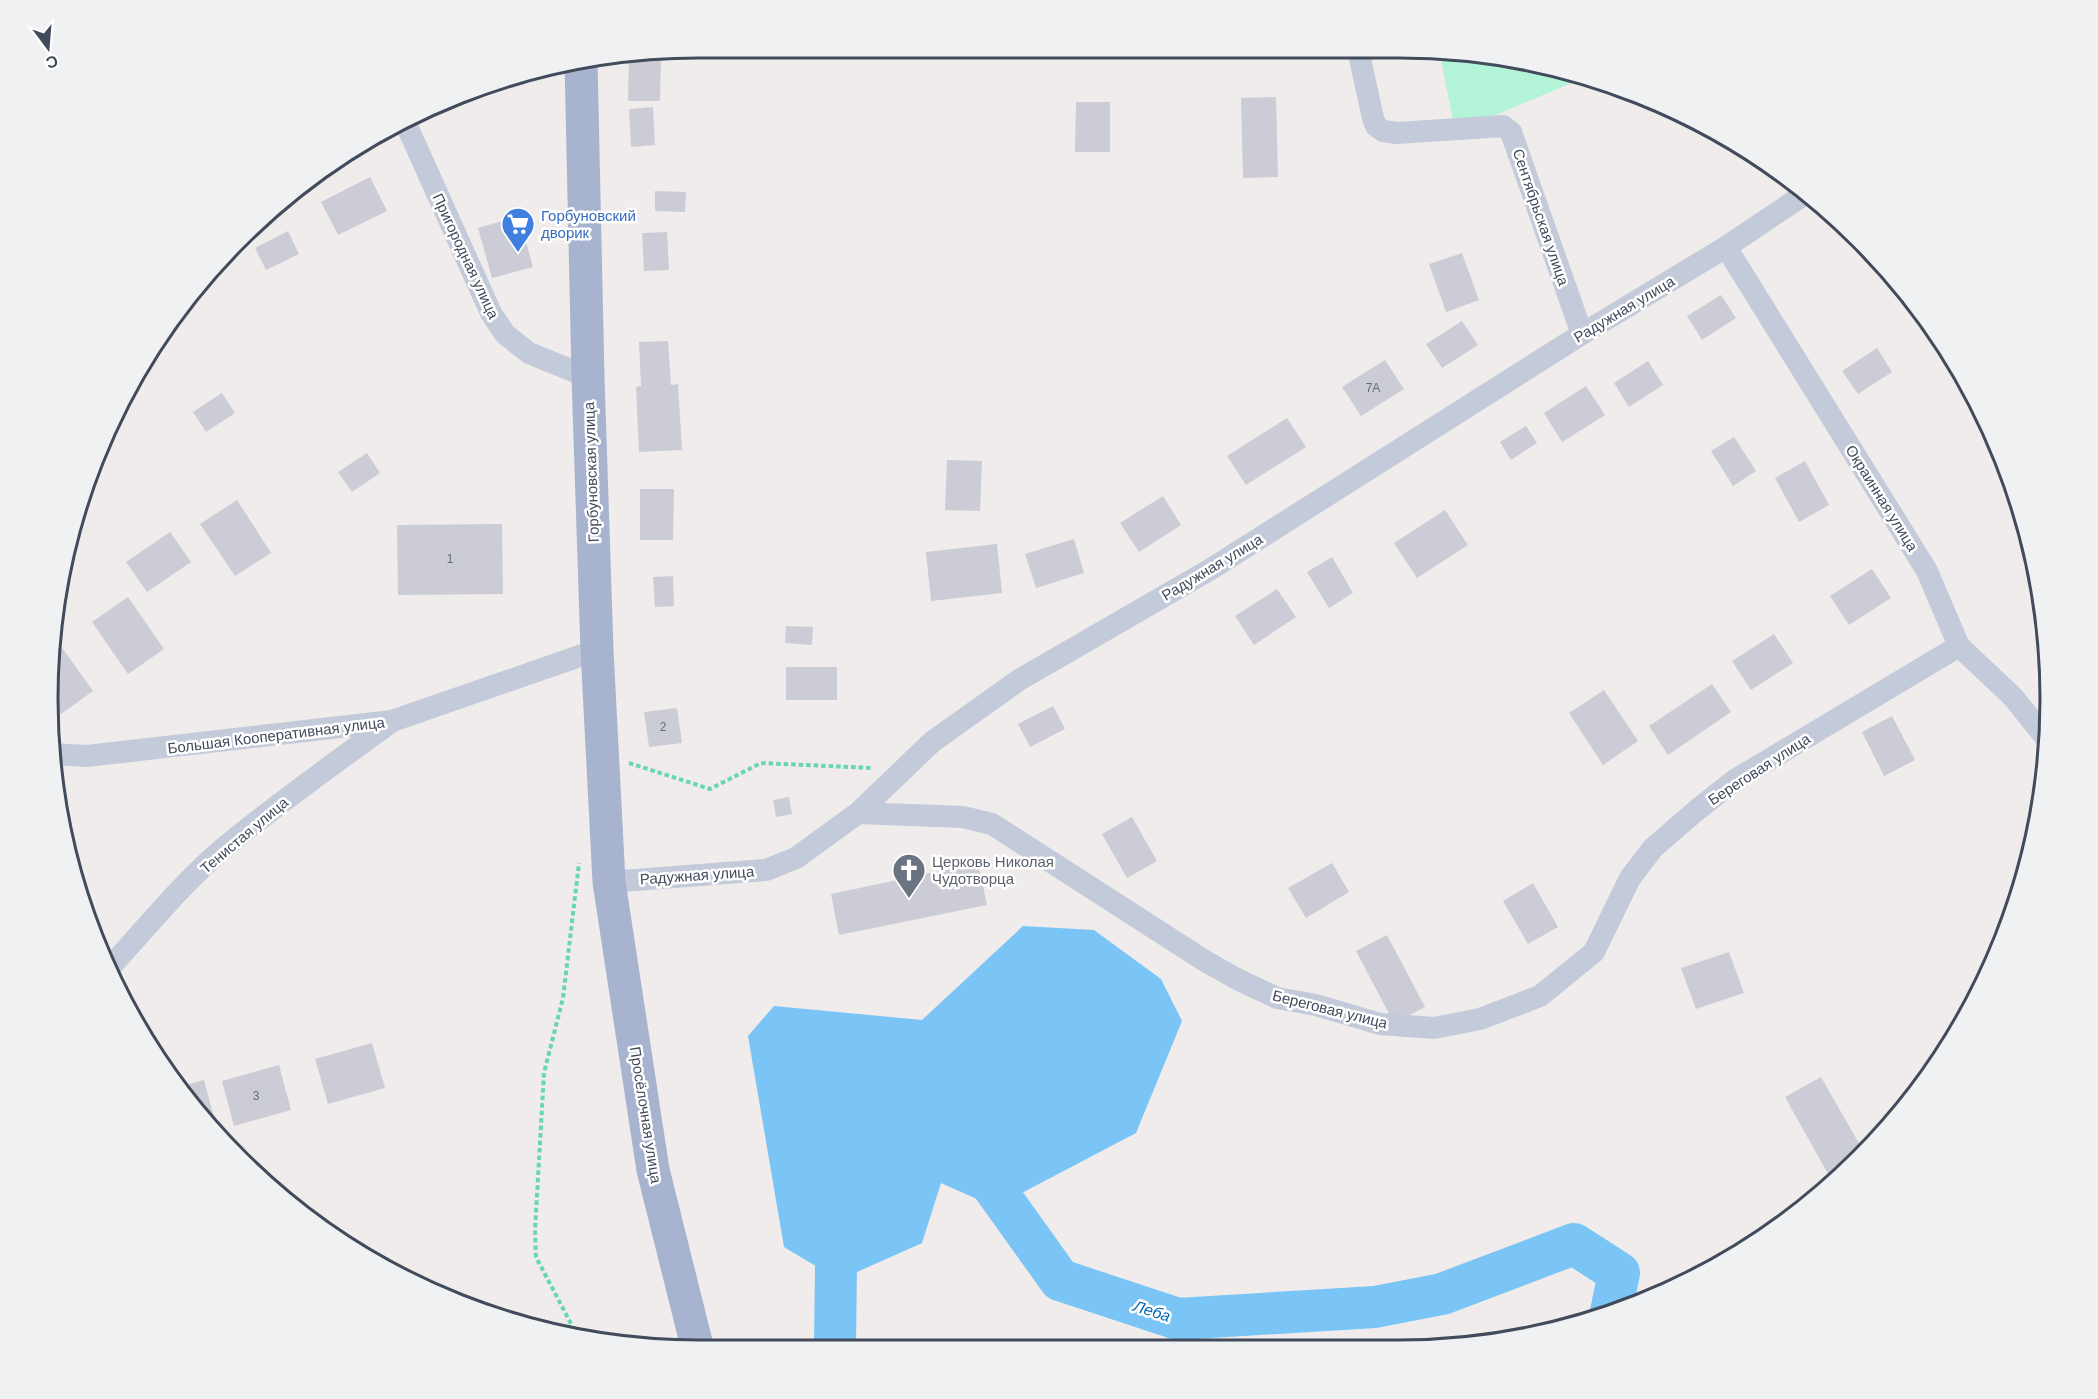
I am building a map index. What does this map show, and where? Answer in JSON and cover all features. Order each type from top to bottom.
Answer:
[{"type":"main road","name":"Горбуновская улица","points":[[580,70],[597,650],[609,882]]},
{"type":"main road","name":"Просёлочная улица","points":[[609,882],[653,1170],[695,1340]]},
{"type":"street","name":"Сентябрьская улица","points":[[1360,58],[1373,118],[1376,126],[1383,131],[1420,132],[1503,126],[1511,132],[1582,334]]},
{"type":"street","name":"Пригородная улица","points":[[408,129],[491,313],[505,334],[529,353],[588,377]]},
{"type":"street","name":"Радужная улица","points":[[609,882],[766,870],[796,858],[858,813],[932,742],[1020,680],[1211,569],[1582,334],[1726,247],[1798,199]]},
{"type":"street","name":"Окраинная улица","points":[[1726,247],[1927,571],[1959,646],[2013,697],[2039,729]]},
{"type":"street","name":"Береговая улица","points":[[858,813],[963,817],[992,824],[1205,961],[1277,998],[1316,1005],[1380,1024],[1434,1028],[1480,1019],[1540,996],[1594,952],[1630,879],[1653,848],[1696,810],[1735,780],[1959,646]]},
{"type":"street","name":"Большая Кооперативная улица","points":[[61,755],[87,756],[392,721],[597,650]]},
{"type":"street","name":"Тенистая улица","points":[[115,962],[174,897],[224,848],[284,800],[392,721]]},
{"type":"path","points":[[603,754],[710,789],[761,763],[903,770]]},
{"type":"path","points":[[573,1328],[536,1257],[535,1230],[544,1073],[563,998],[578,864],[585,857]]},
{"type":"green space","points":[[1441,60],[1524,71],[1572,83],[1455,132]]},
{"type":"water","points":[[1023,926],[1094,930],[1161,979],[1182,1021],[1136,1133],[995,1207],[941,1183],[922,1243],[839,1280],[784,1247],[748,1036],[774,1006],[922,1020]]},
{"type":"building","points":[[661,60],[660,101],[628,101],[629,63]]},
{"type":"building","points":[[1276,97],[1278,177],[1243,178],[1241,98]]},
{"type":"building","points":[[1076,102],[1110,102],[1110,152],[1075,152]]},
{"type":"building","points":[[653,107],[655,145],[631,147],[629,109]]},
{"type":"building","points":[[370,177],[387,211],[338,235],[321,202]]},
{"type":"building","points":[[655,191],[686,192],[685,212],[655,211]]},
{"type":"building","points":[[519,216],[533,267],[492,278],[478,228]]},
{"type":"building","points":[[288,231],[299,254],[266,270],[255,248]]},
{"type":"building","points":[[667,232],[669,270],[644,271],[642,233]]},
{"type":"building","points":[[1462,253],[1479,300],[1446,312],[1429,264]]},
{"type":"building","points":[[1721,295],[1736,318],[1702,340],[1687,316]]},
{"type":"building","points":[[1462,321],[1478,345],[1442,368],[1426,344]]},
{"type":"building","points":[[668,341],[671,385],[678,384],[682,450],[639,452],[636,387],[641,386],[639,342]]},
{"type":"building","points":[[1877,348],[1892,372],[1858,394],[1842,371]]},
{"type":"building","points":[[1385,360],[1404,389],[1361,416],[1342,387]]},
{"type":"building","points":[[1648,361],[1663,385],[1629,407],[1614,383]]},
{"type":"building","points":[[1586,386],[1605,415],[1562,442],[1544,413]]},
{"type":"building","points":[[222,393],[235,413],[206,432],[193,412]]},
{"type":"building","points":[[1287,418],[1306,447],[1246,485],[1227,456]]},
{"type":"building","points":[[1526,426],[1537,443],[1511,460],[1500,442]]},
{"type":"building","points":[[1734,437],[1756,471],[1733,486],[1711,451]]},
{"type":"building","points":[[367,453],[380,473],[352,492],[338,472]]},
{"type":"building","points":[[947,460],[982,461],[980,511],[945,510]]},
{"type":"building","points":[[1805,461],[1829,505],[1799,522],[1775,478]]},
{"type":"building","points":[[640,489],[674,489],[673,540],[640,540]]},
{"type":"building","points":[[1163,496],[1181,525],[1139,552],[1120,523]]},
{"type":"building","points":[[237,500],[271,553],[235,576],[200,524]]},
{"type":"building","points":[[1445,510],[1468,545],[1417,578],[1394,543]]},
{"type":"building","points":[[502,524],[503,594],[398,595],[397,525]]},
{"type":"building","points":[[170,532],[191,562],[147,592],[126,562]]},
{"type":"building","points":[[1074,539],[1084,573],[1036,588],[1025,554]]},
{"type":"building","points":[[997,544],[1002,593],[931,601],[926,552]]},
{"type":"building","points":[[1332,557],[1353,593],[1329,608],[1307,572]]},
{"type":"building","points":[[1872,569],[1891,598],[1849,625],[1830,596]]},
{"type":"building","points":[[673,576],[674,606],[655,607],[653,577]]},
{"type":"building","points":[[1277,589],[1296,617],[1254,645],[1235,616]]},
{"type":"building","points":[[128,597],[164,649],[128,674],[92,622]]},
{"type":"building","points":[[786,626],[813,627],[812,645],[785,643]]},
{"type":"building","points":[[1774,634],[1793,663],[1751,690],[1732,661]]},
{"type":"building","points":[[61,647],[93,691],[61,714],[58,700]]},
{"type":"building","points":[[786,667],[837,667],[837,700],[786,700]]},
{"type":"building","points":[[1712,684],[1731,712],[1668,755],[1649,726]]},
{"type":"building","points":[[1604,690],[1638,741],[1603,765],[1569,713]]},
{"type":"building","points":[[1053,706],[1065,729],[1030,747],[1018,724]]},
{"type":"building","points":[[677,708],[682,743],[649,747],[644,712]]},
{"type":"building","points":[[1892,716],[1915,760],[1884,776],[1862,732]]},
{"type":"building","points":[[789,797],[792,814],[776,817],[773,800]]},
{"type":"building","points":[[1132,817],[1157,861],[1127,878],[1102,834]]},
{"type":"building","name":"Церковь Николая Чудотворца","points":[[978,863],[987,905],[839,935],[831,894]]},
{"type":"building","points":[[1332,863],[1349,892],[1306,918],[1288,888]]},
{"type":"building","points":[[1533,883],[1558,927],[1528,944],[1503,901]]},
{"type":"building","points":[[1387,935],[1425,1007],[1394,1023],[1356,951]]},
{"type":"building","points":[[1729,952],[1744,993],[1696,1009],[1681,968]]},
{"type":"building","points":[[372,1043],[385,1088],[328,1104],[315,1059]]},
{"type":"building","points":[[279,1065],[291,1110],[234,1126],[222,1081]]},
{"type":"building","points":[[1821,1077],[1860,1144],[1828,1174],[1785,1097]]},
{"type":"building","points":[[204,1080],[214,1117],[191,1090],[187,1085]]},
{"type":"waterway","name":"Леба","points":[[960,1168],[989,1181],[1060,1280],[1178,1319],[1375,1307],[1442,1294],[1574,1244],[1619,1273],[1613,1303]]},
{"type":"waterway","name":"Леба","points":[[835,1340],[836,1264],[851,1225]]},
{"type":"place","name":"Горбуновский дворик","points":[[518,253]]},
{"type":"place","name":"Церковь Николая Чудотворца","points":[[909,899]]}]
